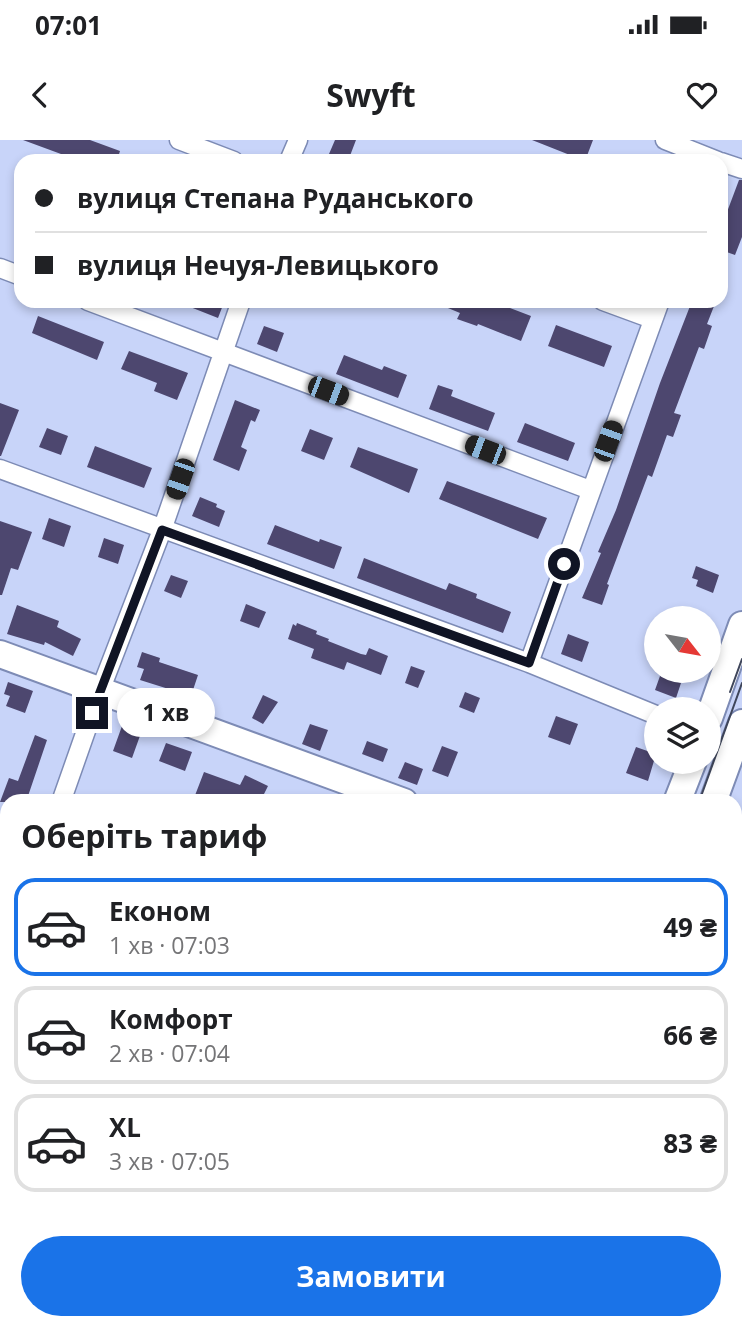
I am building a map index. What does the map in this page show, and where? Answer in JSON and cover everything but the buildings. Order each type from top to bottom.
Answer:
[{"type":"street","points":[[180,140],[216,154]]},
{"type":"street","points":[[665,140],[700,154]]},
{"type":"street","points":[[107,308],[590,490]]},
{"type":"street","points":[[64,794],[162,530],[239,308]]},
{"type":"street","points":[[621,308],[652,320]]},
{"type":"street","points":[[529,663],[657,308]]},
{"type":"street","points":[[0,469],[529,663],[644,710]]},
{"type":"street","points":[[716,697],[742,625]]},
{"type":"street","points":[[0,654],[382,794]]},
{"type":"street","points":[[716,794],[742,723]]},
{"type":"street","points":[[680,794],[688,774]]},
{"type":"tram line","points":[[730,692],[742,659]]},
{"type":"tram line","points":[[702,794],[742,683]]},
{"type":"route","points":[[92,713],[162,530],[529,663],[564,564]]}]
